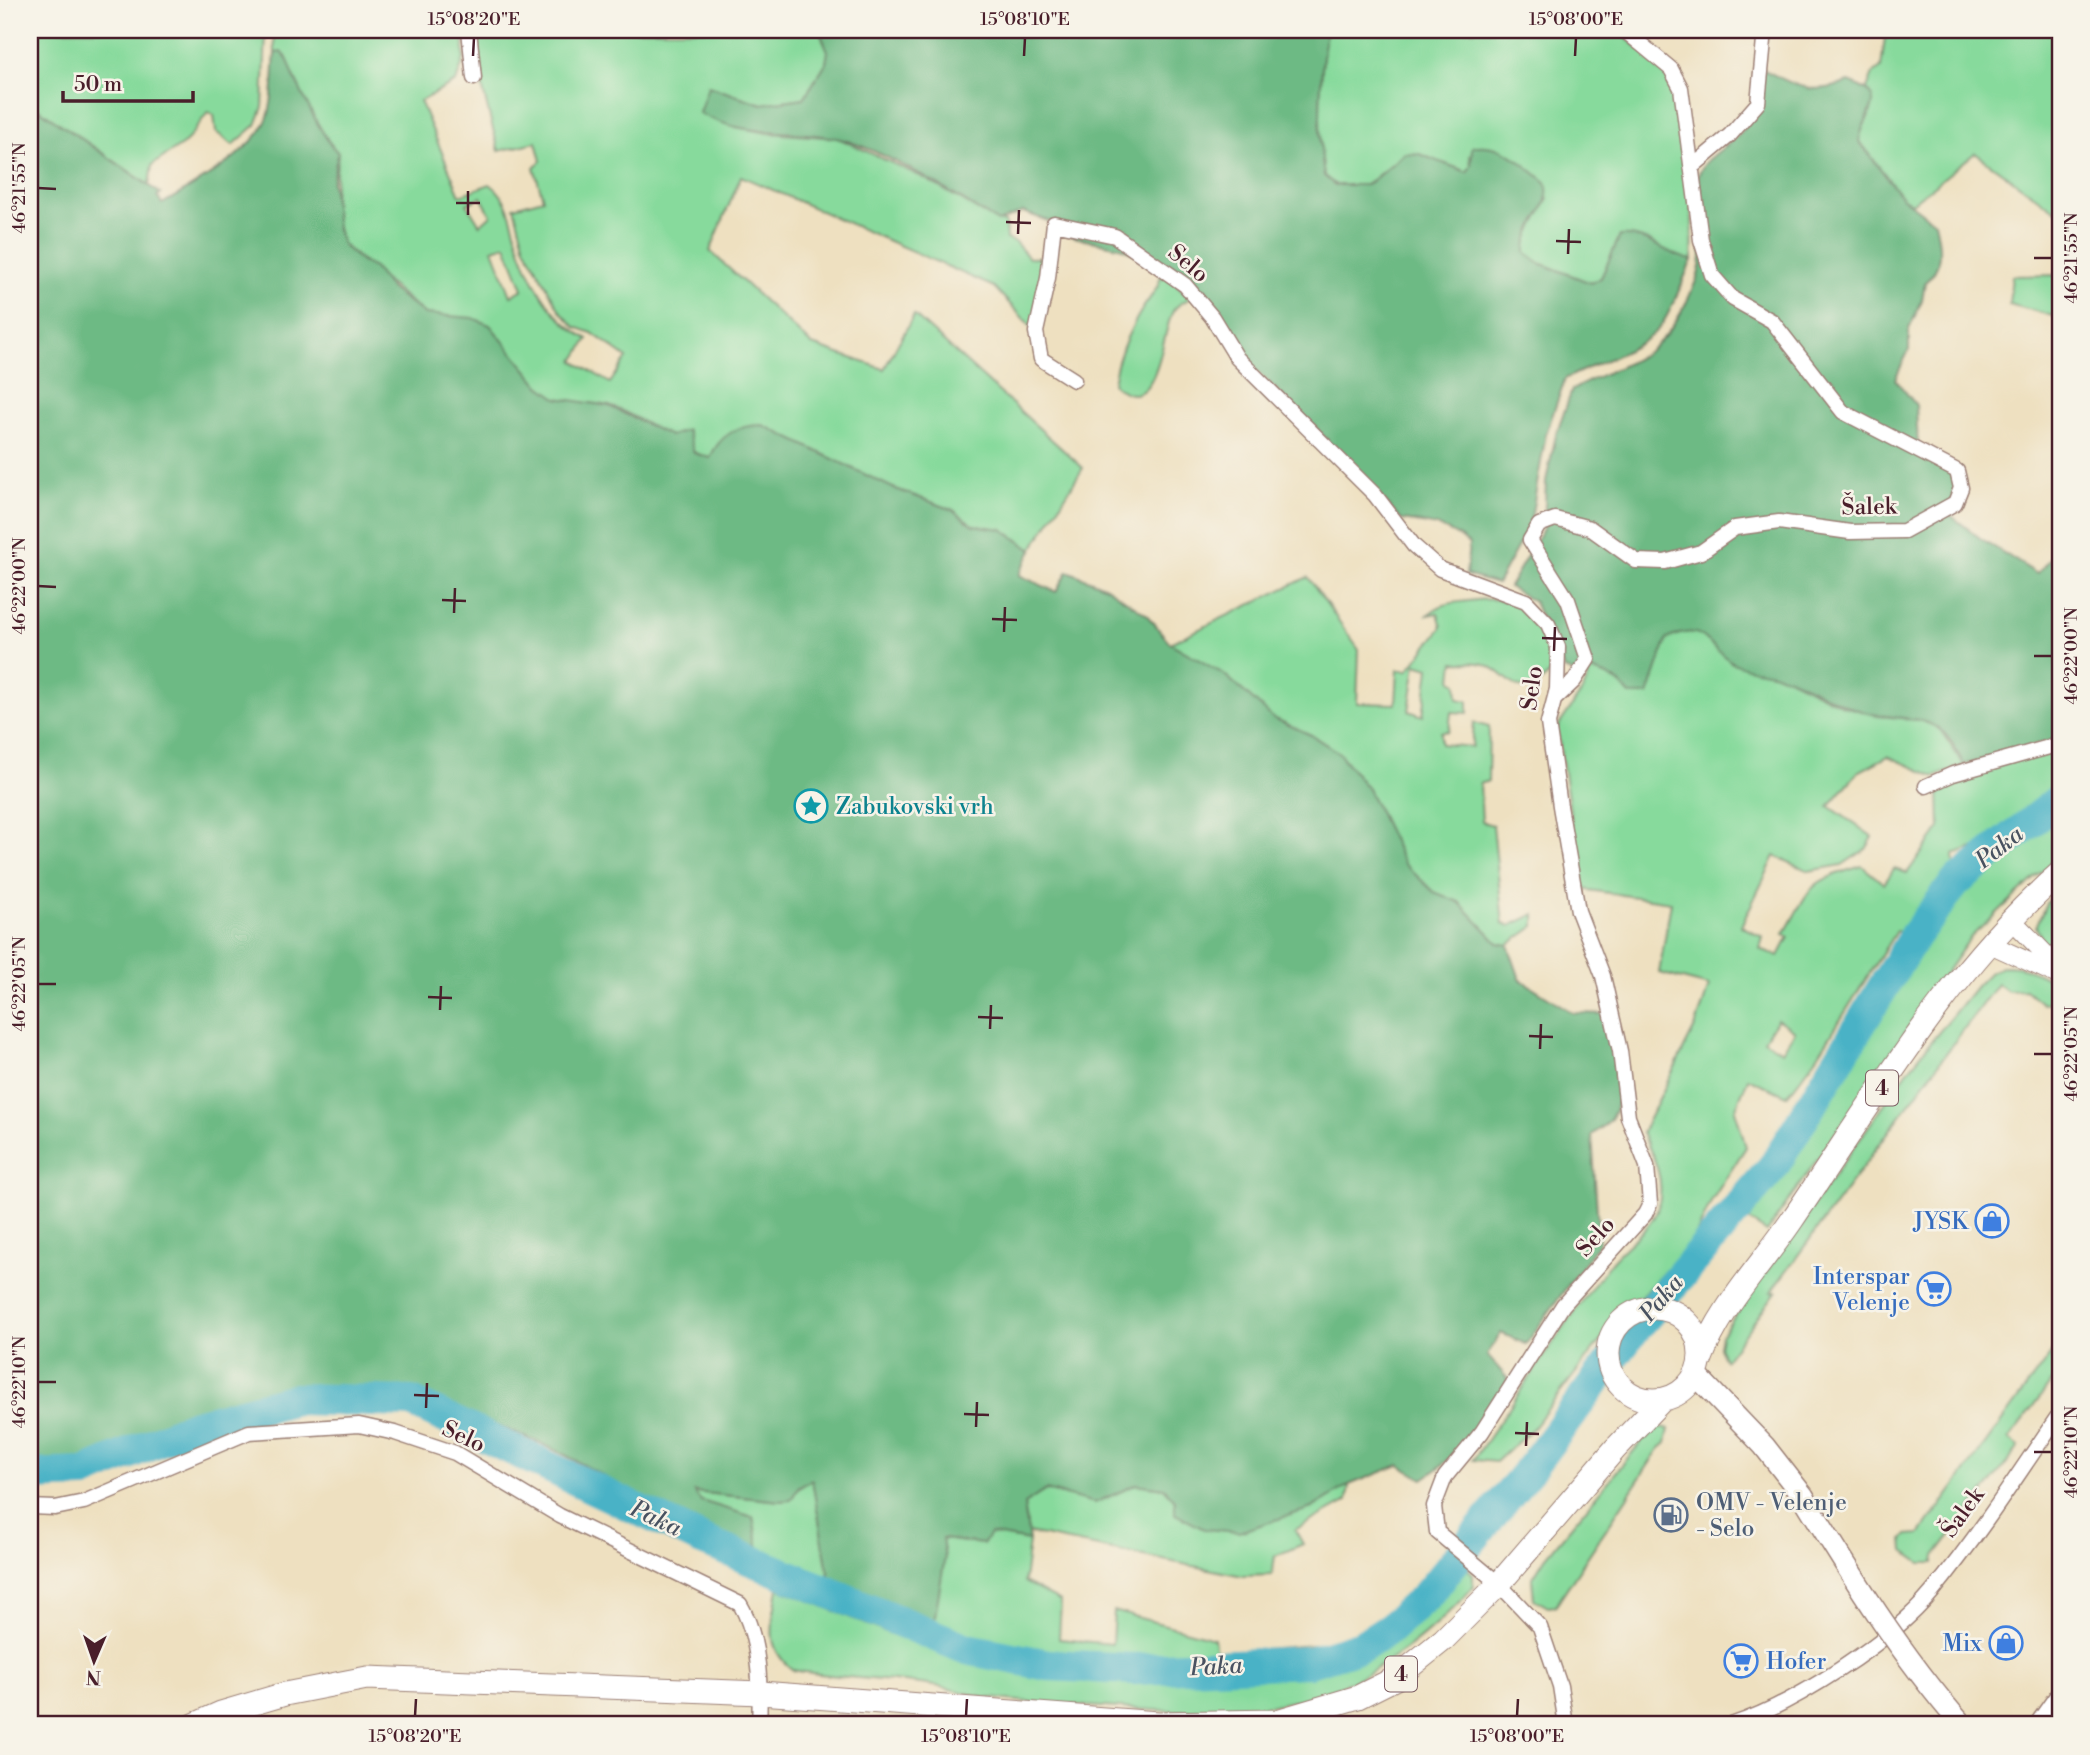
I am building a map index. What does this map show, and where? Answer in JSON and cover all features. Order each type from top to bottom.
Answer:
[{"type":"main road","name":"4","points":[[194,1725],[221,1713],[285,1694],[367,1678],[761,1693],[1158,1723],[1277,1721],[1357,1696],[1396,1678],[1443,1640],[1499,1584],[1623,1440],[1662,1400],[1676,1396],[1698,1368],[1720,1316],[1776,1243],[1918,1036],[1990,944],[2060,873]]},
{"type":"main road","name":"4","points":[[1623,1440],[1635,1413],[1625,1389],[1611,1370],[1608,1355],[1610,1339],[1618,1325],[1630,1315],[1645,1309],[1661,1308],[1675,1312],[1696,1333],[1720,1316]]},
{"type":"main road","points":[[1696,1333],[1698,1368],[1803,1496],[1877,1616],[1925,1682],[1962,1725]]},
{"type":"main road","points":[[1625,1389],[1646,1400],[1662,1400]]},
{"type":"street","points":[[469,30],[474,78]]},
{"type":"street","name":"Šalek","points":[[1554,700],[1574,681],[1588,659],[1568,600],[1530,540],[1539,525],[1555,519],[1590,528],[1636,561],[1665,562],[1701,552],[1735,528],[1779,522],[1850,532],[1904,531],[1955,503],[1961,488],[1957,471],[1843,412],[1772,321],[1733,299],[1712,275],[1700,240],[1683,96],[1671,69],[1624,30]]},
{"type":"street","points":[[1692,167],[1730,135],[1758,103],[1765,30]]},
{"type":"street","name":"Selo","points":[[1074,380],[1041,359],[1036,332],[1048,278],[1054,223],[1115,236],[1185,285],[1212,317],[1237,358],[1375,495],[1414,546],[1440,569],[1526,601],[1548,624],[1558,647],[1554,700],[1548,723],[1578,911],[1603,976],[1620,1051],[1628,1117],[1647,1166],[1650,1204],[1645,1214],[1563,1305],[1482,1432],[1445,1477],[1434,1506],[1437,1532],[1499,1584]]},
{"type":"street","points":[[1926,786],[1953,774],[2060,744]]},
{"type":"street","points":[[2013,920],[2060,969]]},
{"type":"street","points":[[1990,944],[2060,976]]},
{"type":"street","name":"Šalek","points":[[1731,1725],[1810,1690],[1893,1629],[1932,1592],[2060,1413]]},
{"type":"street","name":"Selo","points":[[30,1507],[55,1508],[84,1502],[249,1432],[359,1425],[395,1433],[455,1453],[560,1516],[740,1604],[750,1621],[761,1693],[759,1725]]},
{"type":"street","points":[[1499,1584],[1540,1627],[1560,1686],[1566,1725]]},
{"type":"street","points":[[2036,1725],[2060,1691]]},
{"type":"green space","points":[[30,30],[266,30],[263,107],[256,125],[233,145],[216,132],[214,115],[208,112],[186,142],[152,165],[149,185],[30,103]]},
{"type":"green space","points":[[274,30],[464,30],[464,59],[456,82],[420,101],[460,195],[490,184],[501,194],[527,266],[542,295],[562,320],[588,339],[574,361],[610,383],[627,358],[592,333],[575,327],[560,311],[525,247],[514,207],[543,199],[534,167],[541,161],[536,142],[499,151],[480,76],[472,30],[819,30],[829,51],[826,63],[804,98],[762,104],[708,86],[730,126],[768,133],[838,138],[922,177],[998,222],[1005,222],[1006,239],[1015,242],[1029,258],[1046,257],[1036,332],[994,287],[741,176],[710,251],[812,345],[884,369],[914,315],[1083,468],[1032,550],[1002,529],[973,525],[953,510],[893,488],[710,458],[684,447],[622,411],[609,406],[555,397],[538,384],[489,325],[425,314],[343,245],[334,210],[338,153],[316,121],[286,56],[275,53]],"holes":[[[481,197],[491,215],[480,225],[467,204]],[[506,245],[523,289],[511,296],[493,249]]]},
{"type":"green space","points":[[819,30],[1326,30],[1321,84],[1321,140],[1324,176],[1335,185],[1367,185],[1405,153],[1419,154],[1467,172],[1471,166],[1472,147],[1493,147],[1512,156],[1546,182],[1546,200],[1529,235],[1526,253],[1539,263],[1591,283],[1601,278],[1620,236],[1648,241],[1692,260],[1671,309],[1655,333],[1631,348],[1565,379],[1546,434],[1530,524],[1497,584],[1466,575],[1469,544],[1461,538],[1437,526],[1401,520],[1313,425],[1238,353],[1212,308],[1154,262],[1123,248],[1054,230],[1054,223],[1023,212],[998,222],[897,162],[855,144],[819,135],[732,126],[699,113],[708,86],[762,104],[804,98],[826,63],[828,51]]},
{"type":"green space","points":[[1326,30],[1616,30],[1656,62],[1670,77],[1680,99],[1691,197],[1692,260],[1673,256],[1648,240],[1620,236],[1601,278],[1591,283],[1540,263],[1526,253],[1525,239],[1548,199],[1470,156],[1471,166],[1467,172],[1419,154],[1405,153],[1366,185],[1336,185],[1324,176],[1321,140],[1321,84]]},
{"type":"green space","points":[[1886,30],[2060,30],[2060,218],[2059,213],[1975,153],[1912,203],[1902,197],[1859,140],[1872,109],[1867,89],[1873,74],[1881,68]]},
{"type":"green space","points":[[281,52],[321,129],[338,153],[332,182],[337,230],[343,245],[360,261],[374,268],[391,289],[425,314],[473,318],[490,325],[540,386],[557,398],[609,406],[670,436],[687,430],[694,453],[710,458],[719,443],[731,432],[763,425],[893,488],[953,510],[973,525],[1002,529],[1032,550],[1019,575],[1056,592],[1068,571],[1106,587],[1146,614],[1170,643],[1225,675],[1273,718],[1311,735],[1339,753],[1368,789],[1404,864],[1434,892],[1459,902],[1498,943],[1508,945],[1520,979],[1573,1013],[1607,1014],[1618,1066],[1619,1093],[1612,1117],[1592,1135],[1599,1242],[1526,1344],[1501,1333],[1487,1355],[1508,1379],[1472,1435],[1437,1470],[1423,1479],[1399,1465],[1349,1485],[1312,1508],[1239,1532],[1204,1529],[1175,1514],[1175,1500],[1164,1488],[1137,1484],[1095,1503],[1046,1490],[1024,1504],[1029,1541],[990,1534],[983,1544],[942,1539],[945,1557],[934,1622],[829,1577],[812,1480],[799,1486],[791,1500],[694,1492],[701,1501],[753,1517],[760,1556],[702,1533],[544,1445],[464,1414],[373,1391],[319,1389],[263,1397],[164,1425],[100,1456],[66,1463],[30,1465],[30,103],[161,194],[157,196],[162,204],[224,165],[253,140],[269,113],[275,53]]},
{"type":"green space","points":[[1764,70],[1805,88],[1825,88],[1849,82],[1870,94],[1872,106],[1859,141],[1902,197],[1935,222],[1939,247],[1938,262],[1925,282],[1922,300],[1909,329],[1909,350],[1895,379],[1916,405],[1918,447],[1957,479],[1949,514],[1980,538],[2037,574],[2060,548],[2060,738],[1964,765],[1945,734],[1929,723],[1866,712],[1786,677],[1740,666],[1725,657],[1705,638],[1690,632],[1667,639],[1648,695],[1630,695],[1603,674],[1582,669],[1577,674],[1564,669],[1534,602],[1509,587],[1544,527],[1546,481],[1556,435],[1572,390],[1640,357],[1653,347],[1666,335],[1689,297],[1701,262],[1698,176],[1707,162],[1746,126]]},
{"type":"green space","points":[[1162,270],[1190,298],[1173,311],[1149,384],[1140,393],[1128,393],[1113,384],[1117,364],[1133,326],[1157,286]]},
{"type":"green space","points":[[2060,275],[2060,318],[2009,304],[2012,276]]},
{"type":"green space","points":[[1308,577],[1359,650],[1357,703],[1396,704],[1398,670],[1408,670],[1442,627],[1438,613],[1428,615],[1437,608],[1457,602],[1497,599],[1508,601],[1527,612],[1553,643],[1552,671],[1541,682],[1524,688],[1516,686],[1484,664],[1454,662],[1452,680],[1457,683],[1458,699],[1468,701],[1468,713],[1451,712],[1449,731],[1441,732],[1441,744],[1472,747],[1474,723],[1489,727],[1488,781],[1480,784],[1482,822],[1493,825],[1503,924],[1510,926],[1535,914],[1535,926],[1508,945],[1498,943],[1459,902],[1434,892],[1404,864],[1368,789],[1339,753],[1311,735],[1273,718],[1225,675],[1170,643]],"holes":[[[1416,664],[1429,668],[1423,716],[1409,711]]]},
{"type":"green space","points":[[1681,632],[1696,632],[1713,643],[1732,663],[1785,676],[1843,706],[1880,716],[1920,720],[1939,728],[1964,765],[1935,777],[1888,756],[1858,772],[1829,806],[1873,837],[1866,849],[1842,865],[1809,871],[1775,856],[1741,926],[1763,937],[1760,949],[1779,956],[1789,937],[1784,934],[1807,895],[1820,882],[1862,866],[1884,884],[1894,869],[1907,873],[1940,828],[1939,788],[1947,781],[2060,748],[2060,788],[2037,807],[2027,806],[2002,830],[1984,842],[1953,855],[1955,877],[1910,934],[1896,931],[1817,1057],[1787,1096],[1748,1078],[1735,1110],[1746,1147],[1712,1200],[1694,1239],[1598,1344],[1533,1428],[1496,1462],[1473,1460],[1590,1290],[1614,1259],[1648,1225],[1660,1200],[1658,1170],[1642,1133],[1696,1025],[1709,986],[1659,973],[1671,902],[1582,889],[1557,728],[1583,690],[1591,670],[1617,679],[1630,695],[1647,695],[1667,639]],"holes":[[[1777,1019],[1795,1031],[1782,1051],[1764,1040]]]},
{"type":"green space","points":[[2060,809],[2060,855],[1971,937],[1767,1232],[1748,1220],[1784,1174],[1920,942],[1958,892],[1980,870]]},
{"type":"green space","points":[[2060,891],[2060,954],[2043,941],[2036,927],[2046,903]]},
{"type":"green space","points":[[2004,966],[2031,970],[2055,983],[2052,1000],[2043,1004],[2026,990],[2008,991],[1997,984],[1771,1292],[1776,1292],[1725,1360],[1719,1347],[1721,1336],[1909,1069],[1977,985],[1990,972]]},
{"type":"green space","points":[[2060,1341],[2060,1371],[2009,1439],[2019,1447],[1935,1556],[1934,1563],[1921,1563],[1904,1551],[1903,1540],[1907,1535],[1920,1534]]},
{"type":"green space","points":[[1661,1427],[1669,1429],[1666,1443],[1659,1449],[1555,1606],[1548,1607],[1534,1599],[1532,1579],[1545,1558],[1641,1442]]},
{"type":"green space","points":[[812,1479],[829,1577],[877,1597],[942,1539],[982,1544],[990,1534],[1029,1541],[1024,1582],[1061,1602],[1059,1639],[1112,1644],[1114,1611],[1214,1638],[1216,1653],[1324,1644],[1328,1651],[1220,1660],[1112,1660],[1058,1655],[952,1636],[891,1617],[825,1583],[760,1556],[753,1517],[701,1501],[693,1492],[781,1501]]},
{"type":"green space","points":[[1137,1484],[1164,1488],[1175,1500],[1312,1508],[1349,1485],[1347,1501],[1295,1530],[1303,1544],[1275,1556],[1272,1575],[1243,1576],[1028,1533],[1024,1504],[1046,1490],[1095,1503]]},
{"type":"green space","points":[[1462,1563],[1473,1574],[1473,1587],[1434,1627],[1394,1657],[1354,1680],[1313,1696],[1269,1706],[1173,1711],[1040,1703],[985,1697],[917,1683],[811,1673],[793,1670],[784,1661],[777,1652],[772,1633],[778,1588],[925,1646],[1016,1666],[1120,1676],[1297,1671],[1332,1665],[1380,1644],[1407,1624]]},
{"type":"waterway","name":"Paka","points":[[30,1475],[84,1473],[195,1425],[295,1399],[412,1402],[702,1540],[967,1649],[1048,1665],[1135,1669],[1309,1662],[1362,1646],[1391,1627],[1426,1596],[1529,1470],[1635,1329],[1773,1167],[1915,935],[1956,882],[2060,799]]},
{"type":"place","name":"Zabukovski vrh","points":[[811,806]]},
{"type":"place","name":"JYSK","points":[[1992,1221]]},
{"type":"place","name":"Interspar Velenje","points":[[1934,1289]]},
{"type":"place","name":"OMV - Velenje - Selo","points":[[1671,1515]]},
{"type":"place","name":"Mix","points":[[2006,1643]]},
{"type":"place","name":"Hofer","points":[[1741,1661]]}]
